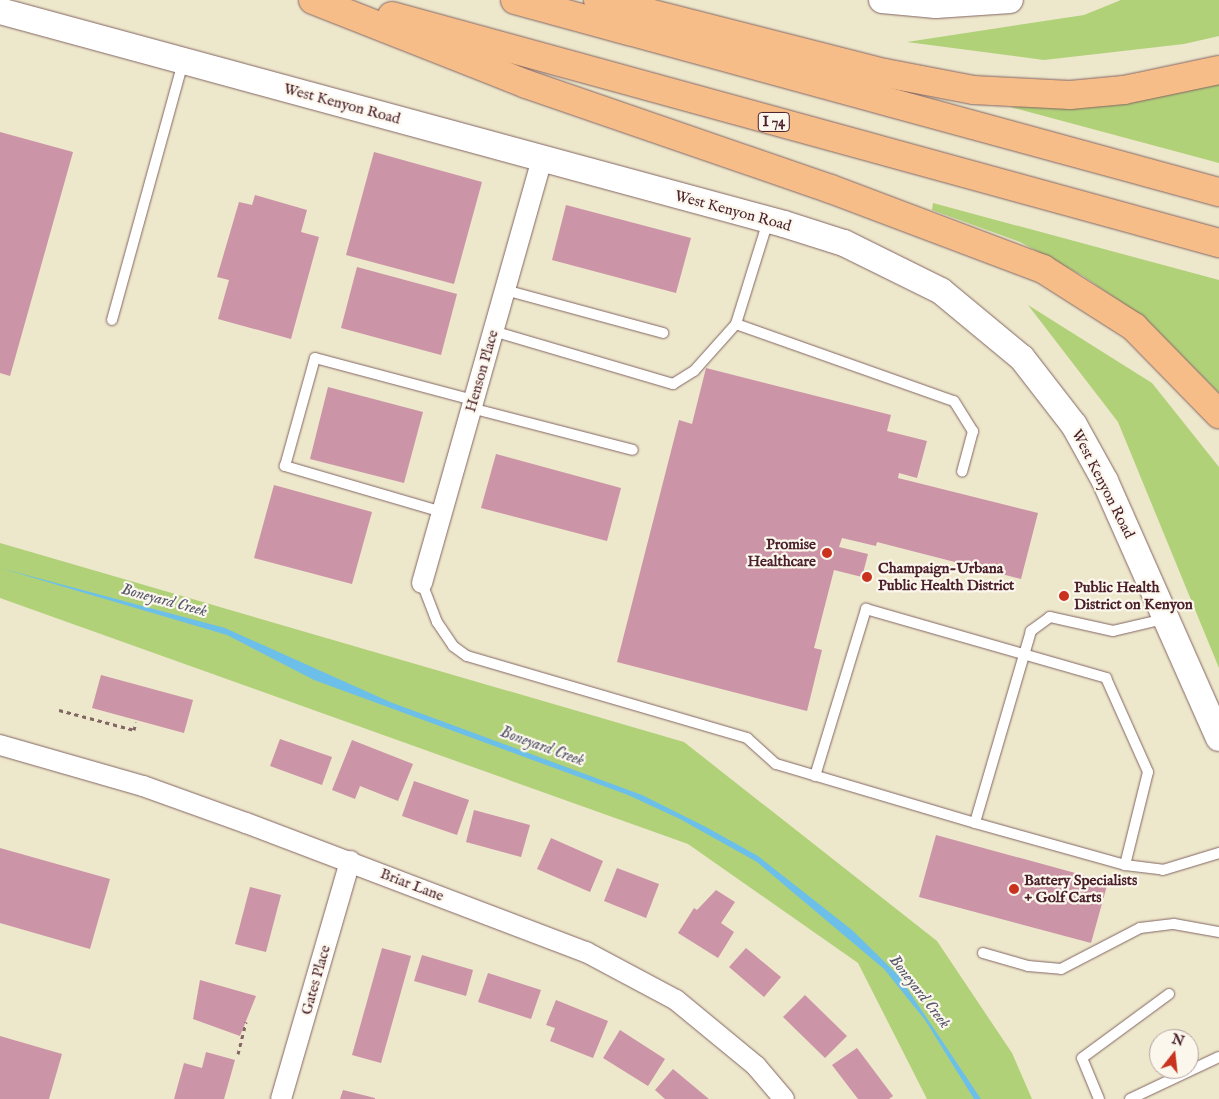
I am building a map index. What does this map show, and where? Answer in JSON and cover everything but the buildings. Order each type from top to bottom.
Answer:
[{"type":"highway","points":[[313,0],[526,84],[840,192],[1044,269],[1134,327],[1219,414]]},
{"type":"highway","name":"I 74","points":[[330,0],[493,41],[1219,243]]},
{"type":"highway","points":[[515,0],[1219,192]]},
{"type":"highway","points":[[598,0],[885,73],[973,90],[1070,95],[1124,90],[1219,70]]},
{"type":"street","points":[[882,0],[936,5],[1010,0]]},
{"type":"street","name":"West Kenyon Road","points":[[0,11],[768,220],[844,243],[904,270],[941,291],[1022,358],[1074,426],[1105,481],[1219,738]]},
{"type":"street","name":"Henson Place","points":[[422,583],[542,159]]},
{"type":"street","name":"Briar Lane","points":[[0,745],[144,786],[350,861],[586,952],[636,976],[716,1030],[784,1099]]},
{"type":"street","name":"Gates Place","points":[[281,1099],[350,861]]},
{"type":"lane","points":[[112,320],[183,61]]},
{"type":"lane","points":[[493,331],[673,384],[694,371],[736,324],[768,220]]},
{"type":"lane","points":[[505,290],[663,333]]},
{"type":"lane","points":[[736,324],[954,402],[973,431],[962,472]]},
{"type":"lane","points":[[442,512],[285,466],[315,358],[633,450]]},
{"type":"lane","points":[[422,583],[437,622],[453,646],[467,656],[746,738],[776,764],[1125,865],[1163,870],[1219,853]]},
{"type":"lane","points":[[815,776],[866,609],[1023,656],[1106,678],[1148,772],[1125,865]]},
{"type":"lane","points":[[975,823],[1031,631],[1050,617],[1113,631],[1166,619]]},
{"type":"lane","points":[[982,953],[1028,966],[1061,969],[1140,928],[1174,924],[1219,932]]},
{"type":"lane","points":[[1099,1099],[1082,1058],[1169,994]]},
{"type":"lane","points":[[1130,1099],[1219,1056]]},
{"type":"path","points":[[59,710],[134,730],[136,722]]},
{"type":"path","points":[[238,1054],[246,1022]]},
{"type":"green space","points":[[1121,0],[1219,0],[1219,36],[1184,44],[1044,60],[907,42],[1084,15]]},
{"type":"green space","points":[[1219,81],[1219,163],[1010,107],[1120,104]]},
{"type":"green space","points":[[933,203],[1219,280],[1219,393],[1146,319],[1083,276],[1020,242],[932,210]]},
{"type":"green space","points":[[1028,305],[1152,383],[1219,467],[1219,668],[1118,422]]},
{"type":"green space","points":[[0,543],[684,742],[937,941],[1012,1053],[1032,1099],[927,1099],[858,963],[688,844],[0,598]]},
{"type":"water","points":[[0,568],[225,628],[390,702],[642,795],[706,827],[758,856],[852,930],[898,975],[981,1099],[974,1099],[925,1020],[884,969],[757,862],[680,819],[628,795],[314,680],[227,635]]},
{"type":"place","name":"Promise Healthcare","points":[[827,553]]},
{"type":"place","name":"Champaign-Urbana Public Health District","points":[[867,577]]},
{"type":"place","name":"Public Health District on Kenyon","points":[[1064,596]]},
{"type":"place","name":"Battery Specialists + Golf Carts","points":[[1014,889]]},
{"type":"water label","name":"Boneyard Creek","points":[[164,601]]},
{"type":"water label","name":"Boneyard Creek","points":[[542,747]]},
{"type":"water label","name":"Boneyard Creek","points":[[919,992]]}]
